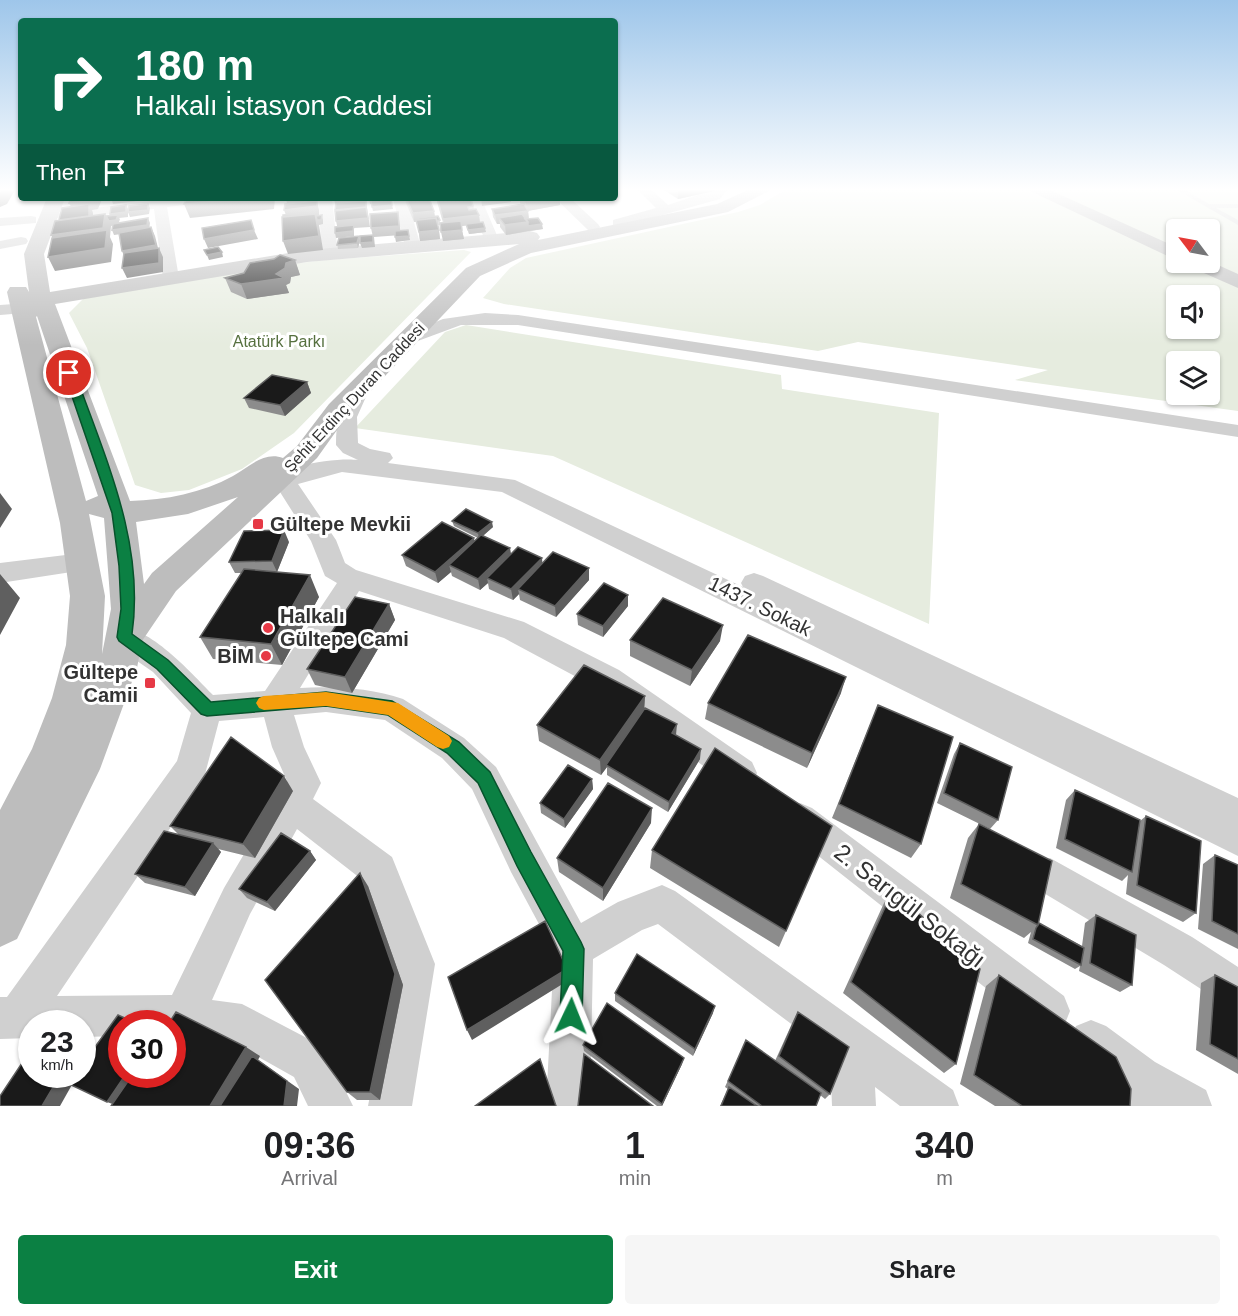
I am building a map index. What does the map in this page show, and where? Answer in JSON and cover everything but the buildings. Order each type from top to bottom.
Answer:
[{"type":"main road","points":[[1,853],[74,698],[86,632],[88,596],[80,546],[14,271],[21,242]]},
{"type":"main road","points":[[22,304],[38,288],[34,254],[38,242]]},
{"type":"main road","points":[[22,304],[330,254],[481,242]]},
{"type":"main road","points":[[509,242],[523,243]]},
{"type":"main road","name":"Şehit Erdinç Duran Caddesi","points":[[124,637],[164,582],[273,486],[307,452],[349,400],[466,280],[523,243],[529,242]]},
{"type":"main road","name":"Şehit Erdinç Duran Caddesi","points":[[523,243],[531,242]]},
{"type":"main road","points":[[1149,242],[1166,249]]},
{"type":"main road","points":[[466,280],[488,250],[471,243]]},
{"type":"main road","points":[[1220,263],[1238,271]]},
{"type":"main road","points":[[1219,273],[1238,282]]},
{"type":"main road","points":[[0,922],[79,769],[118,668],[129,609],[119,513],[22,304]]},
{"type":"main road","points":[[44,392],[53,396],[59,404],[89,496],[98,506],[119,513],[183,504],[238,486],[273,463],[349,400]]},
{"type":"street","points":[[166,242],[171,278]]},
{"type":"street","points":[[329,242],[330,254]]},
{"type":"street","points":[[411,242],[412,247]]},
{"type":"street","points":[[466,280],[476,307],[518,320]]},
{"type":"street","points":[[0,310],[15,309],[22,304]]},
{"type":"street","points":[[407,340],[452,320],[472,317],[518,320],[1238,431]]},
{"type":"street","points":[[349,400],[345,437],[347,445],[354,452],[365,456],[520,476],[540,481],[1238,815]]},
{"type":"street","name":"1437. Sokak","points":[[273,486],[316,469],[342,465],[507,485],[1238,839]]},
{"type":"street","name":"2. Sarıgül Sokağı","points":[[273,486],[323,540],[334,569],[353,579],[514,630],[608,679],[772,798],[1139,1092],[1190,1106]]},
{"type":"street","points":[[0,573],[80,546]]},
{"type":"street","points":[[186,1011],[237,901],[304,783],[288,747],[274,702],[353,579]]},
{"type":"street","points":[[124,637],[163,664],[207,709]]},
{"type":"street","points":[[207,709],[326,699],[392,708],[453,748],[484,777],[524,859],[574,949],[568,1106]]},
{"type":"street","points":[[9,1017],[192,766],[207,709]]},
{"type":"street","points":[[293,805],[379,870],[415,964],[390,1106]]},
{"type":"street","points":[[1050,876],[1178,951],[1238,990]]},
{"type":"street","points":[[574,949],[630,915],[662,904],[937,1106]]},
{"type":"street","points":[[9,1017],[108,1015]]},
{"type":"street","points":[[186,1017],[242,1025],[309,1062],[331,1106]]},
{"type":"street","points":[[851,1041],[854,1106]]},
{"type":"green space","points":[[602,242],[1166,242],[1166,273],[1220,273],[1220,242],[1238,242],[1238,411],[1195,405],[1220,405],[1220,351],[1166,351],[1166,401],[1015,380],[1048,370],[858,342],[818,351],[504,304],[483,298],[510,268],[526,258]]},
{"type":"green space","name":"Atatürk Parkı","points":[[464,250],[471,252],[294,433],[242,469],[189,490],[161,493],[135,485],[87,348],[69,313],[86,296],[246,269],[326,260]]},
{"type":"green space","points":[[466,325],[781,375],[782,389],[939,413],[929,624],[553,456],[355,428],[445,332]]},
{"type":"slow traffic","points":[[264,703],[326,699],[392,708],[443,741]]},
{"type":"place","name":"Gültepe Mevkii","points":[[258,524]]},
{"type":"place","name":"Halkalı Gültepe Cami","points":[[268,628]]},
{"type":"place","name":"BİM","points":[[266,656]]},
{"type":"place","name":"Gültepe Camii","points":[[150,683]]},
{"type":"route","points":[[69,373],[119,513],[129,609],[124,637],[163,664],[207,709],[326,699],[392,708],[453,748],[484,777],[524,859],[574,949],[571,1016]]}]
